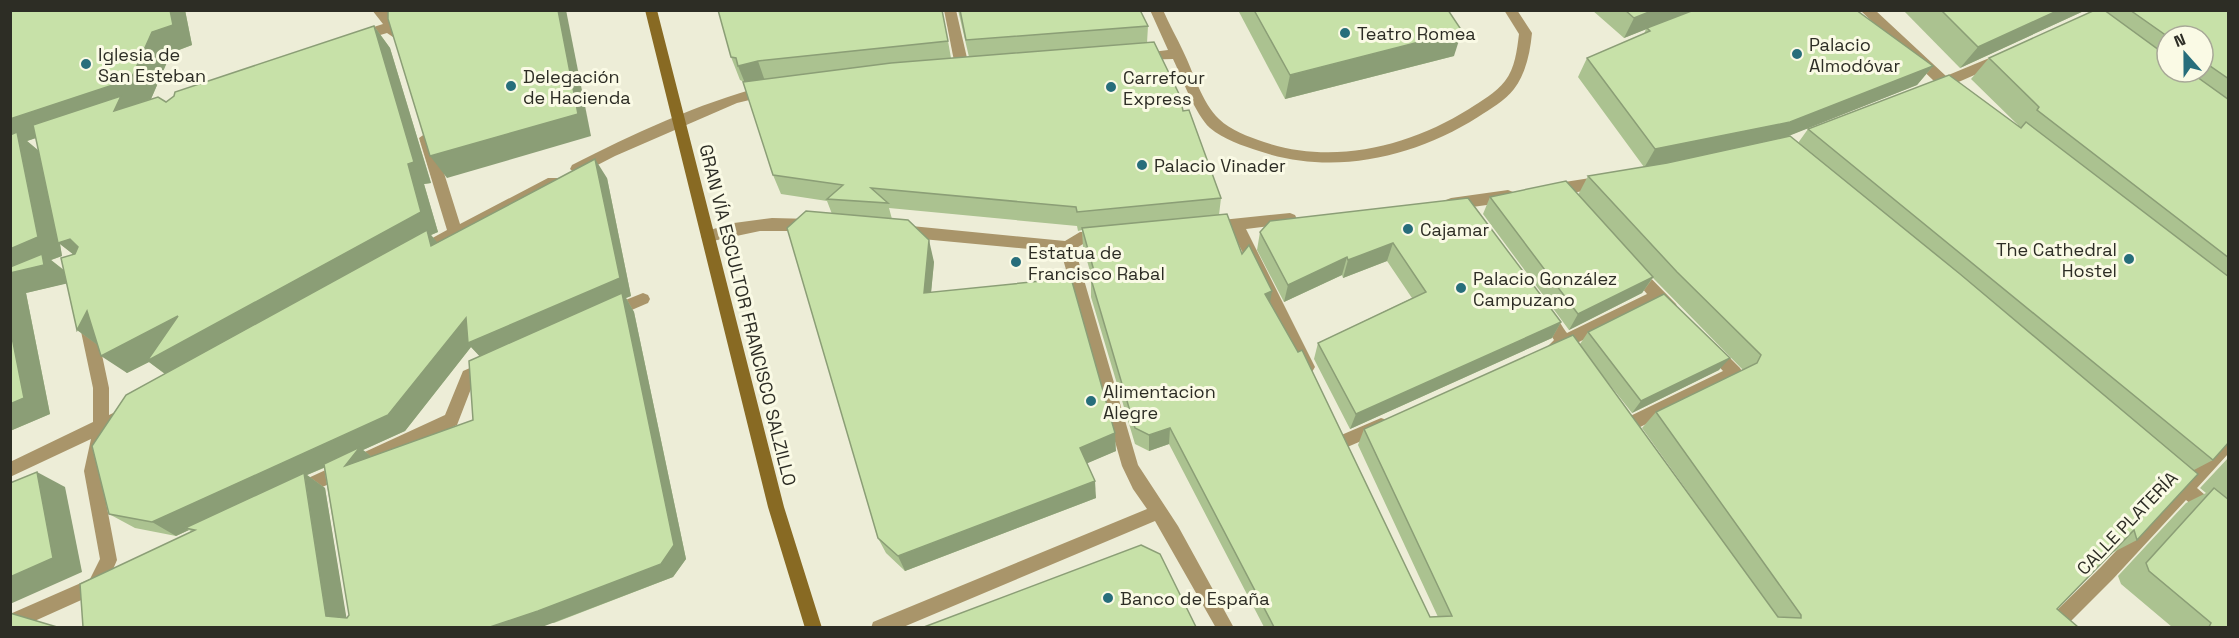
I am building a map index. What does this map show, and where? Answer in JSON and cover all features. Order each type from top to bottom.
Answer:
[{"type":"main road","name":"GRAN VÍA ESCULTOR FRANCISCO SALZILLO","points":[[651,10],[776,507],[814,627]]},
{"type":"street","points":[[378,10],[391,25],[398,47]]},
{"type":"street","points":[[342,42],[391,25],[446,10]]},
{"type":"street","points":[[950,10],[963,71]]},
{"type":"street","points":[[1156,10],[1212,122],[1239,139],[1269,150],[1317,156],[1376,154],[1424,140],[1468,118],[1504,91],[1523,56],[1526,33],[1510,10]]},
{"type":"street","points":[[1866,10],[1961,97]]},
{"type":"street","points":[[1130,58],[1178,54]]},
{"type":"street","points":[[1924,89],[2010,55]]},
{"type":"street","points":[[403,261],[610,152],[734,99],[778,90]]},
{"type":"street","points":[[421,123],[455,232]]},
{"type":"street","points":[[1539,192],[1613,181]]},
{"type":"street","points":[[1560,189],[1575,205]]},
{"type":"street","points":[[1442,205],[1467,209],[1518,195]]},
{"type":"street","points":[[1198,228],[1306,218]]},
{"type":"street","points":[[708,236],[756,224],[779,222],[825,226]]},
{"type":"street","points":[[1238,225],[1245,246],[1314,380]]},
{"type":"street","points":[[882,230],[1067,247],[1080,238],[1115,235]]},
{"type":"street","points":[[1067,247],[1130,466],[1177,540],[1226,627]]},
{"type":"street","points":[[1627,263],[1681,319]]},
{"type":"street","points":[[1544,351],[1657,296]]},
{"type":"street","points":[[599,318],[643,298]]},
{"type":"street","points":[[1538,306],[1586,370]]},
{"type":"street","points":[[83,308],[101,388],[101,428],[92,471],[109,560],[96,585],[97,627]]},
{"type":"street","points":[[1628,425],[1735,373],[1696,334]]},
{"type":"street","points":[[279,499],[334,480],[451,420],[468,376],[500,362]]},
{"type":"street","points":[[10,470],[101,428],[132,410]]},
{"type":"street","points":[[1345,441],[1398,417]]},
{"type":"street","name":"CALLE PLATERÍA","points":[[2051,627],[2107,573],[2229,443]]},
{"type":"street","points":[[2159,467],[2229,525]]},
{"type":"street","points":[[879,627],[1158,512]]},
{"type":"street","points":[[10,623],[117,575]]},
{"type":"building","name":"Iglesia de San Esteban","points":[[16,10],[170,10],[173,25],[152,32],[131,79],[10,119],[10,12]]},
{"type":"building","name":"Delegación de Hacienda","points":[[388,10],[558,10],[578,114],[430,156],[388,19]]},
{"type":"building","points":[[718,10],[942,10],[948,41],[758,61],[738,66],[736,58],[731,57]]},
{"type":"building","points":[[960,10],[1140,10],[1148,26],[966,40]]},
{"type":"building","name":"Teatro Romea","points":[[1254,10],[1448,10],[1462,31],[1290,75]]},
{"type":"building","points":[[1625,10],[1654,10],[1634,18]]},
{"type":"building","points":[[1694,10],[1856,10],[1933,66],[1790,122],[1655,149],[1587,58],[1650,31],[1647,28]]},
{"type":"building","points":[[1941,10],[2059,10],[1978,47]]},
{"type":"building","points":[[2095,10],[2104,10],[2155,47],[2155,84],[2207,84],[2229,100],[2229,258],[2037,110],[2039,107],[1989,58]]},
{"type":"building","points":[[2130,10],[2229,10],[2229,79],[2215,69],[2215,24],[2155,24],[2155,28]]},
{"type":"building","points":[[374,26],[414,162],[408,164],[421,212],[147,361],[178,316],[101,356],[87,311],[77,330],[61,258],[75,254],[78,247],[70,239],[58,243],[33,125],[121,96],[114,111],[158,97],[166,102],[174,96],[175,92]]},
{"type":"building","points":[[1154,42],[1180,96],[1183,111],[1189,110],[1221,198],[1077,212],[1076,207],[871,188],[888,203],[827,199],[843,185],[773,175],[743,82],[891,63]]},
{"type":"building","points":[[1949,75],[2021,128],[2026,122],[2229,277],[2229,442],[2213,460],[1808,129]]},
{"type":"building","points":[[17,132],[38,237],[10,249],[10,135]]},
{"type":"building","points":[[1790,136],[1960,274],[2198,474],[2137,540],[2134,530],[2057,609],[2078,627],[1274,627],[1170,428],[1149,435],[1135,428],[1091,279],[1096,278],[1082,228],[1227,214],[1242,254],[1249,245],[1272,291],[1265,294],[1298,352],[1302,350],[1430,617],[1452,616],[1364,429],[1573,335],[1778,617],[1801,618],[1656,412],[1757,363],[1761,355],[1677,272],[1588,176],[1667,163]]},
{"type":"building","points":[[595,159],[620,278],[468,343],[466,318],[388,415],[152,522],[109,514],[92,446],[126,395],[427,230],[431,246]]},
{"type":"building","points":[[1566,181],[1653,277],[1578,314],[1490,197]]},
{"type":"building","points":[[1468,198],[1561,322],[1356,414],[1318,343],[1426,292],[1393,243],[1348,260],[1347,257],[1288,285],[1260,232],[1270,221]]},
{"type":"building","points":[[806,211],[908,220],[929,240],[924,293],[1071,278],[1115,433],[1080,448],[1095,481],[898,556],[878,538],[787,228]]},
{"type":"building","points":[[42,254],[44,265],[10,273],[10,267]]},
{"type":"building","points":[[622,293],[674,545],[661,564],[490,627],[83,627],[80,584],[195,530],[185,528],[304,473],[326,616],[347,618],[349,615],[324,464],[360,447],[345,466],[473,420],[469,361]]},
{"type":"building","points":[[1664,294],[1730,358],[1641,401],[1588,332]]},
{"type":"building","points":[[10,327],[24,398],[10,404]]},
{"type":"building","points":[[37,472],[53,558],[10,577],[10,483]]},
{"type":"building","points":[[2214,488],[2229,500],[2229,627],[2209,627],[2211,623],[2149,571],[2146,563]]},
{"type":"building","name":"Banco de España","points":[[1141,545],[1160,554],[1196,627],[924,627]]},
{"type":"building","points":[[10,613],[57,627],[10,627]]},
{"type":"place","name":"Teatro Romea","points":[[1345,33]]},
{"type":"place","name":"Palacio Almodóvar","points":[[1797,54]]},
{"type":"place","name":"Iglesia de San Esteban","points":[[86,64]]},
{"type":"place","name":"Delegación de Hacienda","points":[[511,86]]},
{"type":"place","name":"Carrefour Express","points":[[1111,87]]},
{"type":"place","name":"Palacio Vinader","points":[[1142,165]]},
{"type":"place","name":"Cajamar","points":[[1408,229]]},
{"type":"place","name":"The Cathedral Hostel","points":[[2129,259]]},
{"type":"place","name":"Estatua de Francisco Rabal","points":[[1016,262]]},
{"type":"place","name":"Palacio González Campuzano","points":[[1461,288]]},
{"type":"place","name":"Alimentacion Alegre","points":[[1091,401]]},
{"type":"place","name":"Banco de España","points":[[1108,598]]}]
